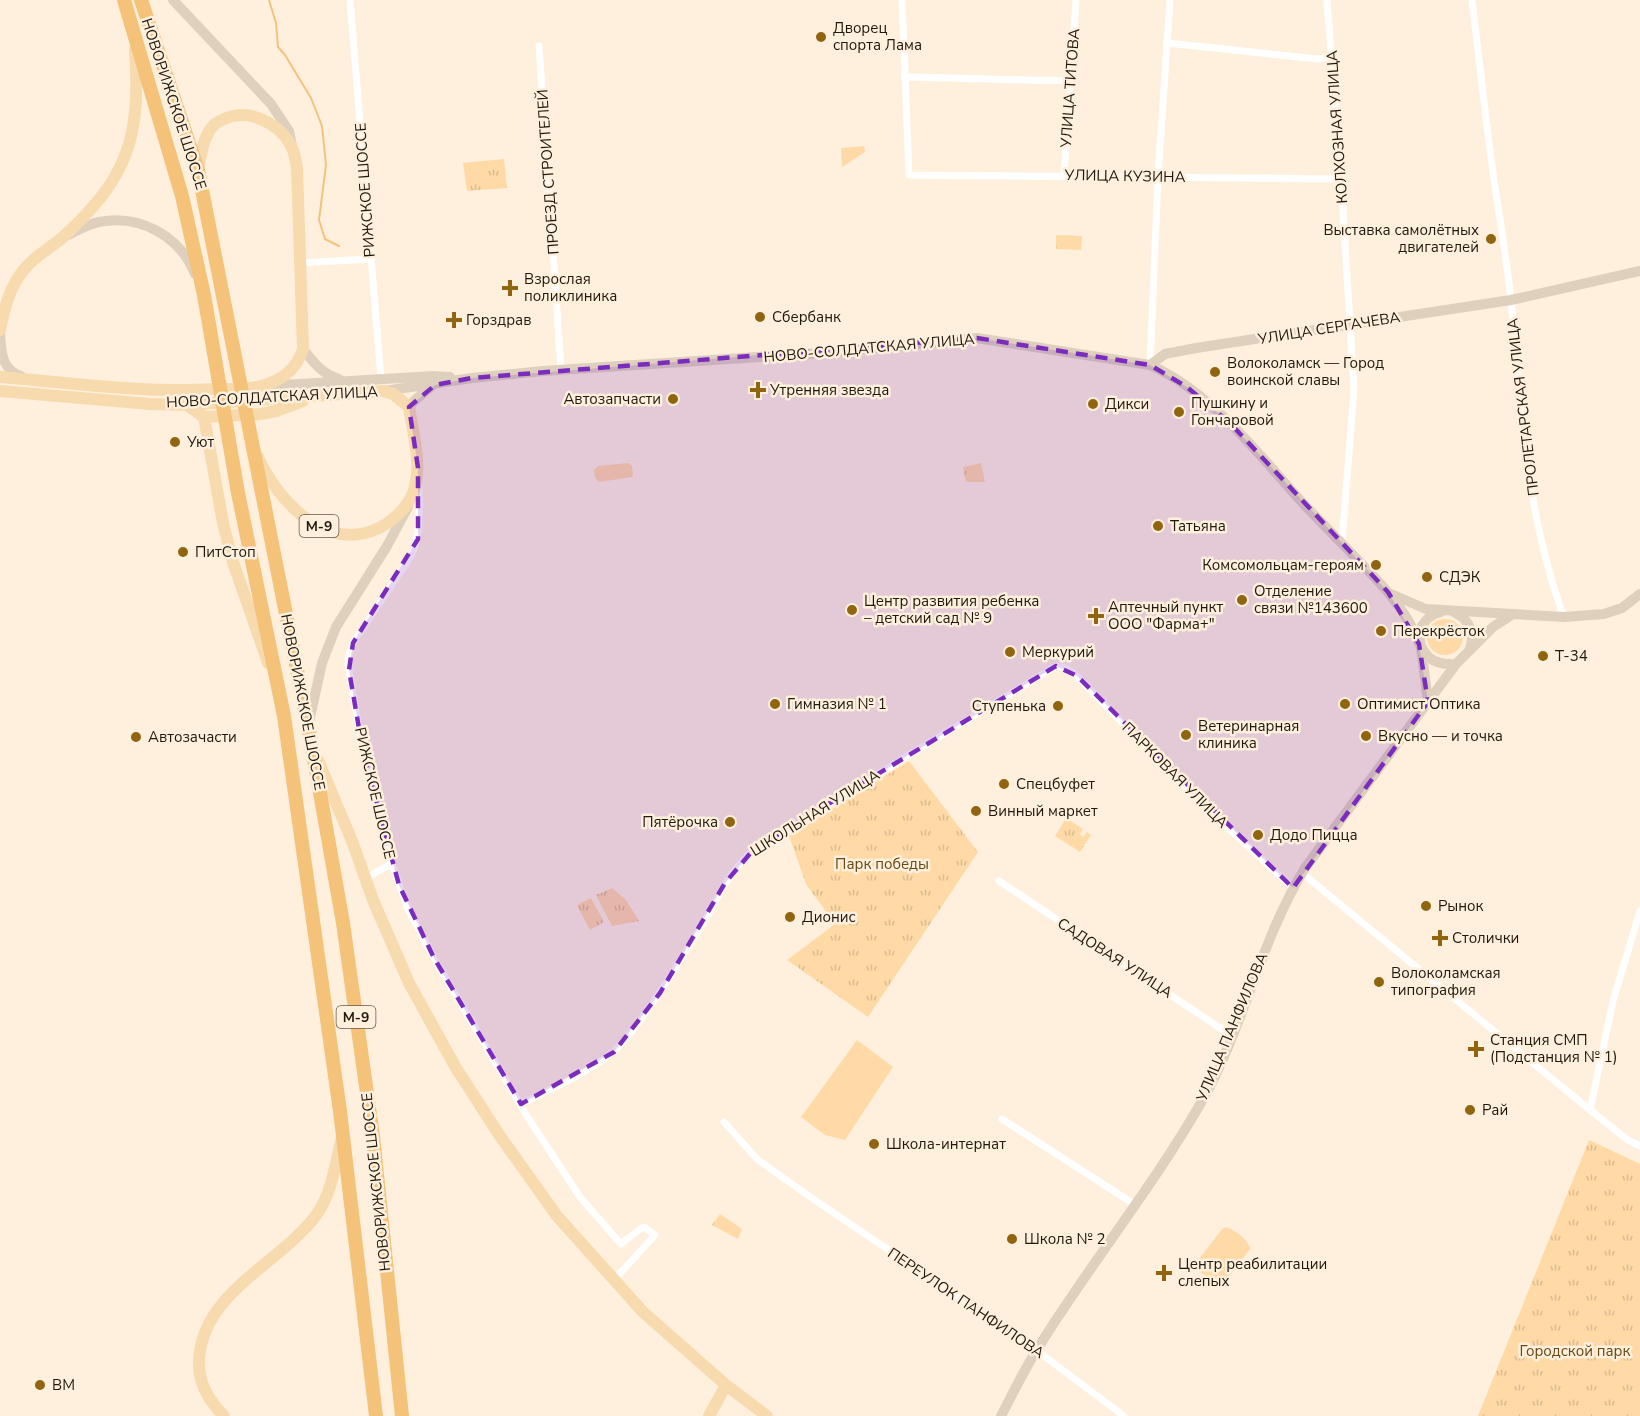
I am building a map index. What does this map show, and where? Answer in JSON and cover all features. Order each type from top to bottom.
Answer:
[{"type":"highway","name":"НОВОРИЖСКОЕ ШОССЕ","points":[[124,0],[182,196],[204,295],[225,422],[284,716],[343,1134],[376,1416]]},
{"type":"highway","name":"НОВОРИЖСКОЕ ШОССЕ","points":[[141,0],[198,170],[312,745],[343,923],[373,1136],[402,1413]]},
{"type":"main road","points":[[173,0],[271,104],[289,131],[297,168],[303,349],[300,359],[288,373],[278,380],[259,387]]},
{"type":"main road","points":[[29,379],[14,375],[1,356],[0,330],[10,291],[29,264],[60,239],[99,201],[114,181],[132,140],[136,113],[138,88],[134,36]]},
{"type":"main road","points":[[198,170],[203,146],[214,124],[241,114],[256,117],[271,124],[283,135],[293,150]]},
{"type":"main road","points":[[60,239],[97,222],[126,221],[146,226],[161,232],[180,247],[191,264],[204,295]]},
{"type":"main road","name":"УЛИЦА СЕРГАЧЕВА","points":[[1150,365],[1165,354],[1185,350],[1511,300],[1640,272]]},
{"type":"main road","name":"НОВО-СОЛДАТСКАЯ УЛИЦА","points":[[0,377],[150,391],[345,381],[382,385],[435,385],[472,378],[561,370],[835,352],[977,338],[1150,365],[1167,372],[1230,423],[1388,592],[1404,614],[1419,644]]},
{"type":"main road","points":[[303,349],[316,366],[329,376],[345,381]]},
{"type":"main road","name":"НОВО-СОЛДАТСКАЯ УЛИЦА","points":[[0,391],[186,405],[316,396],[434,376],[472,378]]},
{"type":"main road","points":[[382,385],[409,407],[418,468]]},
{"type":"main road","points":[[409,407],[435,385]]},
{"type":"main road","points":[[204,417],[261,414],[276,411],[316,396]]},
{"type":"main road","points":[[186,405],[204,417],[218,495],[234,562],[284,716]]},
{"type":"main road","name":"М-9","points":[[252,442],[265,473],[278,492],[297,512],[322,528],[352,535],[374,531],[396,517],[412,495]]},
{"type":"main road","name":"М-9","points":[[308,725],[322,663],[336,627],[401,523],[412,495],[418,468]]},
{"type":"main road","name":"НОВО-СОЛДАТСКАЯ УЛИЦА","points":[[1388,592],[1426,609],[1449,611]]},
{"type":"main road","points":[[1428,702],[1419,632],[1424,622],[1432,614],[1449,611],[1564,618],[1604,614],[1622,608],[1640,594]]},
{"type":"main road","points":[[1449,611],[1463,617],[1471,628],[1473,636],[1469,651]]},
{"type":"main road","name":"УЛИЦА ПАНФИЛОВА","points":[[1001,1416],[1036,1350],[1160,1168],[1203,1099],[1232,1036],[1257,969],[1302,873],[1455,664],[1493,627],[1510,616]]},
{"type":"main road","points":[[1419,644],[1425,655],[1435,662],[1444,665],[1455,664]]},
{"type":"main road","points":[[312,745],[352,841],[364,879],[410,983],[456,1068],[537,1189],[577,1240],[649,1318],[726,1385],[767,1416]]},
{"type":"main road","points":[[224,1416],[212,1403],[199,1372],[199,1354],[205,1332],[214,1315],[230,1295],[292,1242],[319,1212],[328,1192],[343,1134]]},
{"type":"main road","points":[[709,1416],[726,1385]]},
{"type":"street","name":"РИЖСКОЕ ШОССЕ","points":[[350,0],[382,385]]},
{"type":"street","points":[[902,0],[906,77],[1072,81]]},
{"type":"street","name":"УЛИЦА ТИТОВА","points":[[1064,175],[1076,0]]},
{"type":"street","points":[[1150,365],[1158,177],[1170,0]]},
{"type":"street","name":"КОЛХОЗНАЯ УЛИЦА","points":[[1327,0],[1354,389],[1342,542]]},
{"type":"street","name":"ПРОЛЕТАРСКАЯ УЛИЦА","points":[[1472,0],[1483,101],[1511,300],[1520,407],[1530,485],[1552,585],[1564,618]]},
{"type":"street","points":[[1167,43],[1318,59],[1332,57]]},
{"type":"street","name":"ПРОЕЗД СТРОИТЕЛЕЙ","points":[[539,46],[561,370]]},
{"type":"street","name":"УЛИЦА КУЗИНА","points":[[906,77],[909,175],[1341,179]]},
{"type":"street","points":[[300,263],[370,259]]},
{"type":"street","name":"РИЖСКОЕ ШОССЕ","points":[[418,468],[420,523],[418,539],[411,555],[353,643],[348,657],[363,752],[391,864],[408,909],[434,958],[530,1121],[580,1197],[618,1243],[623,1244],[644,1227],[655,1235],[614,1280]]},
{"type":"street","name":"ПАРКОВАЯ УЛИЦА","points":[[1056,666],[1066,668],[1077,676],[1200,802],[1293,888]]},
{"type":"street","name":"ШКОЛЬНАЯ УЛИЦА","points":[[521,1104],[581,1073],[614,1052],[660,993],[738,864],[754,849],[1056,666]]},
{"type":"street","points":[[364,879],[391,864]]},
{"type":"street","points":[[1302,873],[1590,1110],[1628,1140],[1640,1146]]},
{"type":"street","name":"САДОВАЯ УЛИЦА","points":[[999,880],[1232,1036]]},
{"type":"street","points":[[1590,1110],[1613,1001],[1640,911]]},
{"type":"street","points":[[1002,1119],[1134,1204]]},
{"type":"street","name":"ПЕРЕУЛОК ПАНФИЛОВА","points":[[724,1122],[758,1160],[1036,1350],[1124,1416]]},
{"type":"highlighted area","points":[[977,338],[1150,365],[1187,387],[1230,423],[1388,592],[1419,644],[1428,702],[1293,888],[1077,676],[1056,666],[754,849],[725,883],[660,993],[614,1052],[521,1104],[434,958],[399,885],[363,752],[349,670],[353,643],[418,539],[418,468],[409,407],[435,385],[472,378]]},
{"type":"green space","points":[[864,146],[865,152],[842,167],[841,148]]},
{"type":"green space","points":[[504,159],[507,188],[467,191],[463,163]]},
{"type":"green space","points":[[1056,235],[1082,236],[1081,250],[1056,249]]},
{"type":"green space","points":[[628,463],[632,466],[632,477],[599,482],[595,477],[594,470],[598,466]]},
{"type":"green space","points":[[981,463],[985,482],[966,482],[963,467]]},
{"type":"green space","points":[[1445,619],[1458,624],[1463,637],[1458,650],[1445,655],[1432,650],[1427,637],[1432,624]]},
{"type":"green space","name":"Парк победы","points":[[909,761],[978,852],[868,1017],[787,960],[835,924],[806,884],[789,836]]},
{"type":"green space","points":[[1066,818],[1083,829],[1080,834],[1083,837],[1087,832],[1091,835],[1080,852],[1055,836]]},
{"type":"green space","points":[[612,888],[626,900],[639,921],[612,926],[596,895]]},
{"type":"green space","points":[[591,898],[604,922],[590,930],[577,905]]},
{"type":"green space","points":[[857,1040],[893,1067],[845,1140],[825,1135],[801,1117]]},
{"type":"green space","name":"Городской парк","points":[[1589,1140],[1640,1164],[1640,1416],[1478,1416]]},
{"type":"green space","points":[[720,1214],[742,1229],[738,1239],[712,1225]]},
{"type":"green space","points":[[1226,1227],[1241,1236],[1250,1249],[1224,1283],[1216,1284],[1199,1271],[1196,1263]]},
{"type":"waterway","points":[[269,0],[276,23],[278,47],[311,98],[322,126],[326,165],[319,220],[325,239],[339,246]]},
{"type":"place","name":"Дворец спорта Лама","points":[[821,37]]},
{"type":"place","name":"Выставка самолётных двигателей","points":[[1491,239]]},
{"type":"place","name":"Взрослая поликлиника","points":[[510,288]]},
{"type":"place","name":"Сбербанк","points":[[760,317]]},
{"type":"place","name":"Горздрав","points":[[454,320]]},
{"type":"place","name":"Волоколамск — Город воинской славы","points":[[1215,372]]},
{"type":"place","name":"Утренняя звезда","points":[[758,390]]},
{"type":"place","name":"Автозапчасти","points":[[673,399]]},
{"type":"place","name":"Дикси","points":[[1093,404]]},
{"type":"place","name":"Пушкину и Гончаровой","points":[[1179,412]]},
{"type":"place","name":"Уют","points":[[175,442]]},
{"type":"place","name":"Татьяна","points":[[1158,526]]},
{"type":"place","name":"ПитСтоп","points":[[183,552]]},
{"type":"place","name":"Комсомольцам-героям","points":[[1376,565]]},
{"type":"place","name":"СДЭК","points":[[1427,577]]},
{"type":"place","name":"Отделение связи №143600","points":[[1242,600]]},
{"type":"place","name":"Центр развития ребенка – детский сад № 9","points":[[852,610]]},
{"type":"place","name":"Аптечный пункт ООО \"Фарма+\"","points":[[1096,616]]},
{"type":"place","name":"Перекрёсток","points":[[1381,631]]},
{"type":"place","name":"Меркурий","points":[[1010,652]]},
{"type":"place","name":"Т-34","points":[[1543,656]]},
{"type":"place","name":"Гимназия № 1","points":[[775,704]]},
{"type":"place","name":"Оптимист Оптика","points":[[1345,704]]},
{"type":"place","name":"Ступенька","points":[[1058,706]]},
{"type":"place","name":"Ветеринарная клиника","points":[[1186,735]]},
{"type":"place","name":"Вкусно — и точка","points":[[1366,736]]},
{"type":"place","name":"Автозачасти","points":[[136,737]]},
{"type":"place","name":"Спецбуфет","points":[[1004,784]]},
{"type":"place","name":"Винный маркет","points":[[976,811]]},
{"type":"place","name":"Пятёрочка","points":[[730,822]]},
{"type":"place","name":"Додо Пицца","points":[[1258,835]]},
{"type":"place","name":"Рынок","points":[[1426,906]]},
{"type":"place","name":"Дионис","points":[[790,917]]},
{"type":"place","name":"Столички","points":[[1440,938]]},
{"type":"place","name":"Волоколамская типография","points":[[1379,982]]},
{"type":"place","name":"Станция СМП (Подстанция № 1)","points":[[1476,1049]]},
{"type":"place","name":"Рай","points":[[1470,1110]]},
{"type":"place","name":"Школа-интернат","points":[[874,1144]]},
{"type":"place","name":"Школа № 2","points":[[1012,1239]]},
{"type":"place","name":"Центр реабилитации слепых","points":[[1164,1273]]},
{"type":"place","name":"ВМ","points":[[40,1385]]}]
